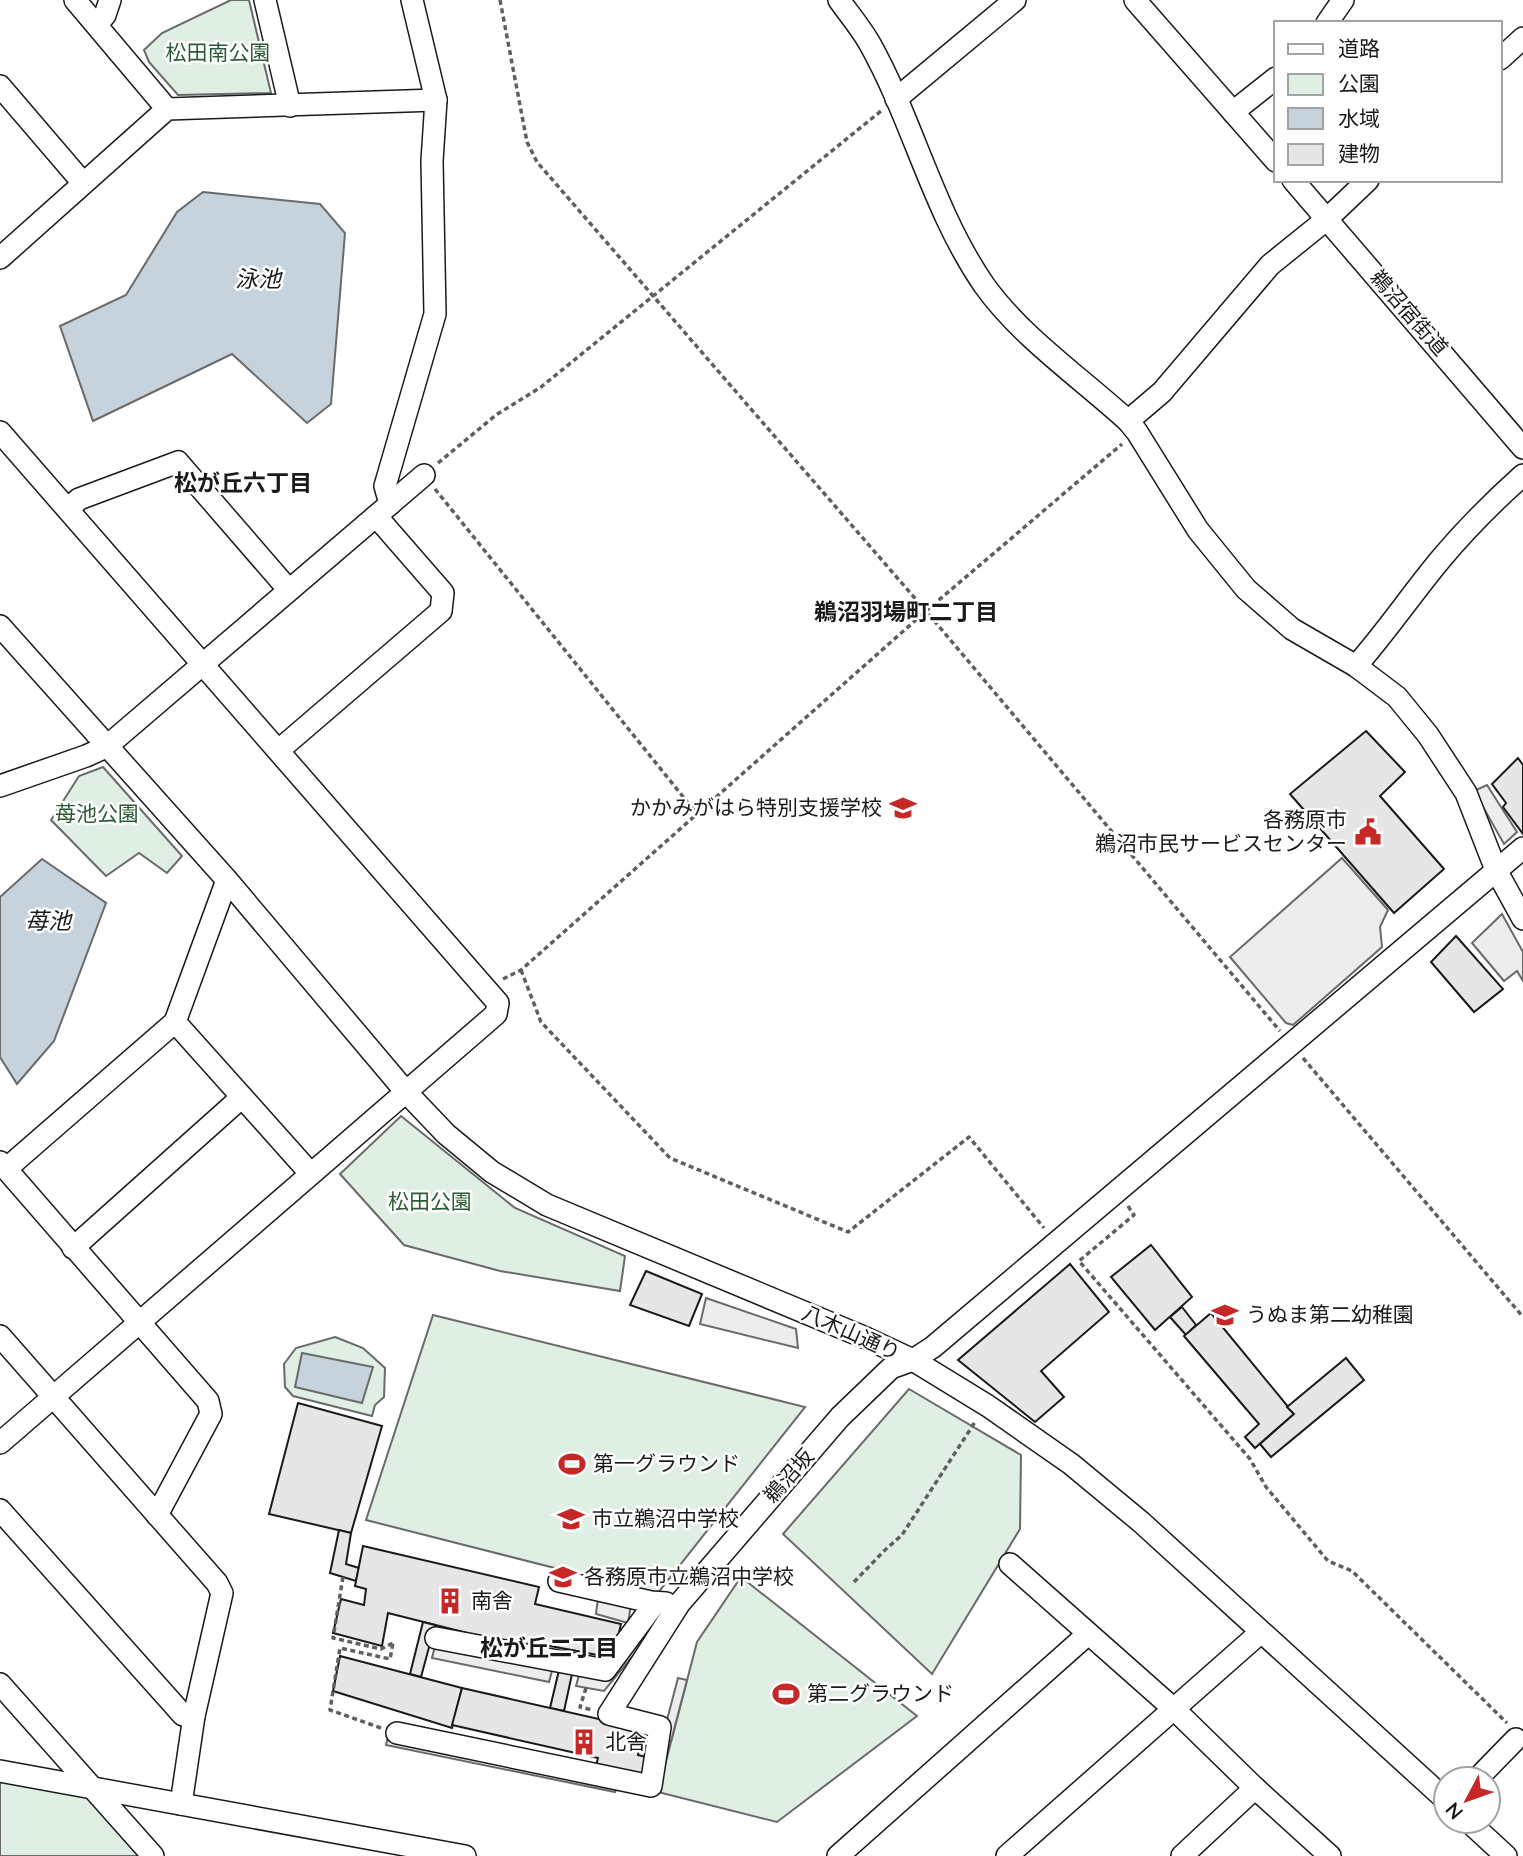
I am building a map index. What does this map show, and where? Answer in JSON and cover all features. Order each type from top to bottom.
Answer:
[{"type":"street","points":[[75,0],[167,109]]},
{"type":"street","points":[[97,24],[105,15],[110,0]]},
{"type":"street","points":[[265,0],[290,106]]},
{"type":"street","points":[[279,750],[441,611],[443,593],[383,510],[386,486],[435,314],[432,161],[436,100],[412,0]]},
{"type":"street","points":[[839,0],[869,43],[896,99],[944,214],[984,285],[1022,329],[1133,426],[1198,530],[1246,589],[1292,629],[1356,666],[1397,697],[1429,735],[1466,793],[1496,870],[1523,919]]},
{"type":"street","points":[[896,99],[1015,0]]},
{"type":"street","points":[[1135,0],[1274,159]]},
{"type":"street","points":[[1328,21],[1343,0]]},
{"type":"street","points":[[1502,57],[1523,38]]},
{"type":"street","points":[[1233,112],[1274,80]]},
{"type":"street","points":[[0,86],[83,183]]},
{"type":"street","points":[[0,257],[167,109],[436,100]]},
{"type":"street","name":"鵜沼宿街道","points":[[1295,182],[1523,448]]},
{"type":"street","points":[[1133,426],[1270,265],[1327,219],[1366,182]]},
{"type":"street","points":[[0,432],[498,1003],[496,1014],[0,1443]]},
{"type":"street","points":[[68,509],[79,499],[178,462],[288,589]]},
{"type":"street","points":[[0,786],[106,747],[424,475]]},
{"type":"street","points":[[1356,666],[1440,560],[1523,475]]},
{"type":"street","points":[[0,626],[106,747]]},
{"type":"street","name":"八木山通り","points":[[106,747],[227,880],[406,1092],[446,1134],[492,1172],[548,1205],[853,1332],[913,1360],[986,1405],[1071,1464],[1141,1522],[1432,1787]]},
{"type":"street","name":"鵜沼坂","points":[[397,1733],[651,1786],[660,1727],[609,1714],[679,1604],[840,1417],[891,1368],[913,1360],[933,1347],[1523,848]]},
{"type":"street","points":[[157,1515],[211,1414],[208,1401],[3,1166],[175,1022],[227,880]]},
{"type":"street","points":[[175,1022],[310,1173]]},
{"type":"street","points":[[73,1248],[242,1097]]},
{"type":"street","points":[[0,1336],[217,1583],[222,1593],[194,1716],[181,1804]]},
{"type":"street","points":[[0,1510],[183,1715],[194,1716]]},
{"type":"street","points":[[1010,1564],[1175,1710],[1330,1856]]},
{"type":"street","points":[[559,1581],[655,1603],[679,1604]]},
{"type":"street","points":[[436,1638],[605,1670],[655,1603]]},
{"type":"street","points":[[1007,1856],[1261,1632]]},
{"type":"street","points":[[838,1856],[1088,1634]]},
{"type":"street","points":[[0,1684],[153,1856]]},
{"type":"street","points":[[1491,1765],[1516,1739]]},
{"type":"street","points":[[0,1771],[465,1856]]},
{"type":"street","points":[[1182,1856],[1255,1788]]},
{"type":"street","points":[[1483,1835],[1506,1856]]},
{"type":"path","points":[[500,0],[527,142],[537,162],[926,611],[1523,1317]]},
{"type":"path","points":[[697,814],[424,475],[496,415],[541,387],[896,99]]},
{"type":"path","points":[[1056,1242],[969,1137],[848,1233],[670,1158],[541,1022],[521,970],[1133,426]]},
{"type":"path","points":[[1117,1190],[1134,1215],[1079,1261],[1250,1459],[1266,1487],[1328,1561],[1352,1571],[1504,1719],[1516,1739]]},
{"type":"path","points":[[854,1582],[902,1535],[986,1405]]},
{"type":"path","points":[[343,1577],[332,1638],[381,1649],[393,1643],[390,1659],[340,1648],[330,1710],[397,1733]]},
{"type":"path","points":[[580,1707],[586,1688]]},
{"type":"green space","name":"松田南公園","points":[[231,0],[249,0],[271,93],[178,95],[149,62],[144,50],[162,33]]},
{"type":"green space","name":"苺池公園","points":[[103,767],[182,856],[167,873],[139,853],[106,876],[51,820],[79,776]]},
{"type":"green space","name":"松田公園","points":[[401,1116],[515,1208],[625,1256],[620,1291],[500,1271],[404,1245],[340,1174]]},
{"type":"green space","name":"第一グラウンド","points":[[433,1315],[805,1407],[657,1594],[366,1520]]},
{"type":"green space","points":[[335,1337],[363,1348],[385,1368],[384,1397],[375,1405],[372,1416],[293,1396],[285,1387],[284,1364],[296,1348]]},
{"type":"green space","points":[[909,1389],[1021,1455],[1020,1529],[932,1674],[783,1534]]},
{"type":"green space","name":"第二グラウンド","points":[[741,1577],[917,1716],[777,1822],[658,1792],[697,1642]]},
{"type":"green space","points":[[0,1775],[92,1793],[141,1856],[0,1856]]},
{"type":"shaded area","points":[[1487,785],[1517,832],[1504,844],[1474,791]]},
{"type":"shaded area","points":[[1342,858],[1388,910],[1380,927],[1382,947],[1293,1025],[1286,1023],[1230,957]]},
{"type":"shaded area","points":[[1502,914],[1523,952],[1523,981],[1517,971],[1504,981],[1472,943]]},
{"type":"shaded area","points":[[706,1298],[796,1329],[798,1348],[700,1324]]},
{"type":"shaded area","points":[[598,1598],[631,1605],[628,1623],[596,1614]]},
{"type":"shaded area","points":[[659,1613],[664,1618],[604,1691],[576,1686],[579,1675],[598,1678]]},
{"type":"shaded area","points":[[436,1642],[553,1667],[549,1682],[432,1658]]},
{"type":"shaded area","points":[[678,1678],[687,1680],[671,1741],[662,1739]]},
{"type":"shaded area","points":[[388,1737],[619,1782],[615,1792],[386,1745]]},
{"type":"water","name":"泳池","points":[[203,192],[320,204],[345,233],[331,404],[307,423],[232,354],[93,421],[60,326],[126,295],[177,212]]},
{"type":"water","name":"苺池","points":[[42,859],[106,903],[54,1041],[17,1084],[0,1057],[0,897]]},
{"type":"water","points":[[302,1353],[373,1367],[362,1403],[295,1387]]},
{"type":"building","name":"各務原市 鵜沼市民サービスセンター","points":[[1366,731],[1405,772],[1380,796],[1444,869],[1394,913],[1290,794]]},
{"type":"building","points":[[1518,758],[1523,765],[1523,834],[1503,807],[1506,803],[1492,784]]},
{"type":"building","points":[[1456,936],[1503,989],[1474,1012],[1431,962]]},
{"type":"building","points":[[1151,1245],[1192,1297],[1155,1330],[1111,1277]]},
{"type":"building","points":[[1070,1264],[1109,1312],[1041,1371],[1064,1397],[1035,1422],[958,1360]]},
{"type":"building","points":[[646,1271],[702,1294],[689,1326],[630,1305]]},
{"type":"building","points":[[1182,1307],[1196,1325],[1186,1335],[1170,1317]]},
{"type":"building","points":[[1211,1313],[1294,1414],[1255,1448],[1245,1437],[1259,1424],[1184,1336]]},
{"type":"building","points":[[1346,1358],[1364,1380],[1271,1457],[1260,1444],[1294,1414],[1287,1407]]},
{"type":"building","points":[[298,1403],[382,1426],[351,1533],[269,1514]]},
{"type":"building","points":[[339,1530],[351,1533],[346,1564],[359,1568],[356,1581],[330,1573]]},
{"type":"building","name":"南舎","points":[[363,1546],[539,1587],[535,1604],[621,1624],[613,1658],[529,1642],[527,1648],[388,1613],[382,1646],[333,1633],[341,1599],[364,1605],[366,1589],[355,1586]]},
{"type":"building","points":[[423,1622],[435,1625],[421,1677],[410,1674]]},
{"type":"building","points":[[564,1649],[577,1651],[564,1711],[550,1708]]},
{"type":"building","points":[[340,1656],[462,1688],[452,1728],[333,1691]]},
{"type":"building","name":"北舎","points":[[462,1688],[643,1729],[638,1755],[650,1758],[647,1781],[594,1773],[598,1758],[452,1725]]},
{"type":"place","name":"かかみがはら特別支援学校","points":[[903,808]]},
{"type":"place","name":"各務原市 鵜沼市民サービスセンター","points":[[1368,832]]},
{"type":"place","name":"うぬま第二幼稚園","points":[[1225,1315]]},
{"type":"place","name":"第一グラウンド","points":[[572,1464]]},
{"type":"place","name":"市立鵜沼中学校","points":[[571,1519]]},
{"type":"place","name":"各務原市立鵜沼中学校","points":[[563,1577]]},
{"type":"place","name":"南舎","points":[[450,1601]]},
{"type":"place","name":"第二グラウンド","points":[[786,1694]]},
{"type":"place","name":"北舎","points":[[584,1742]]},
{"type":"district","name":"松が丘六丁目","points":[[243,483]]},
{"type":"district","name":"鵜沼羽場町二丁目","points":[[906,612]]},
{"type":"district","name":"松が丘二丁目","points":[[549,1648]]}]
